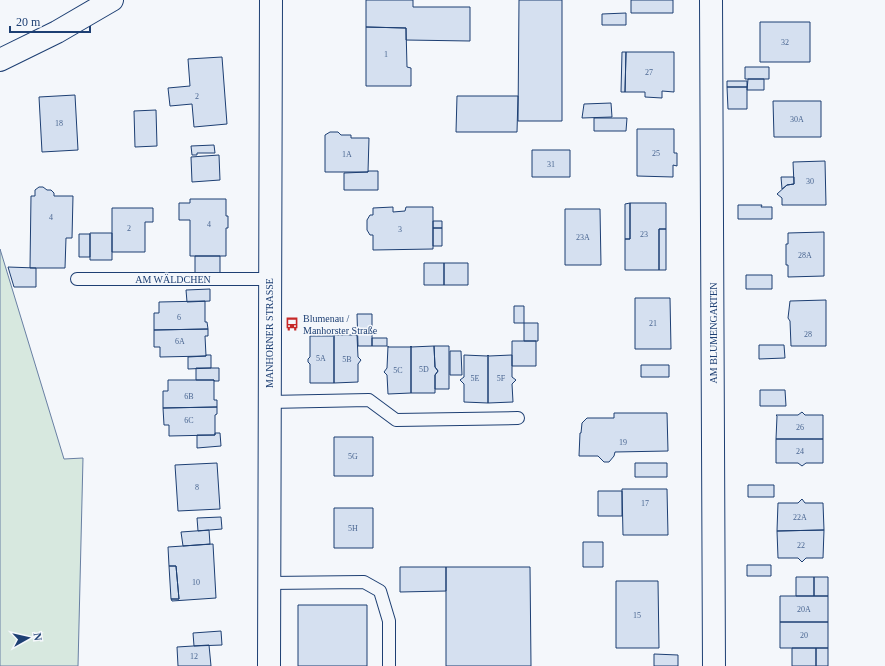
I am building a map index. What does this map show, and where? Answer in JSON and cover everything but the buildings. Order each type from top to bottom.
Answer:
[{"type":"street","points":[[0,60],[57,32],[112,0]]},
{"type":"street","name":"MANHORNER STRASSE","points":[[269,666],[271,0]]},
{"type":"street","name":"AM BLUMENGARTEN","points":[[711,0],[714,666]]},
{"type":"lane","name":"AM WÄLDCHEN","points":[[77,279],[269,279]]},
{"type":"lane","points":[[269,402],[369,400],[396,420],[518,418]]},
{"type":"lane","points":[[269,583],[364,582],[380,591],[389,621],[389,666]]},
{"type":"shaded area","points":[[0,249],[64,459],[83,458],[78,666],[0,666]]},
{"type":"place","name":"Blumenau / Manhorster Straße","points":[[292,324]]}]
